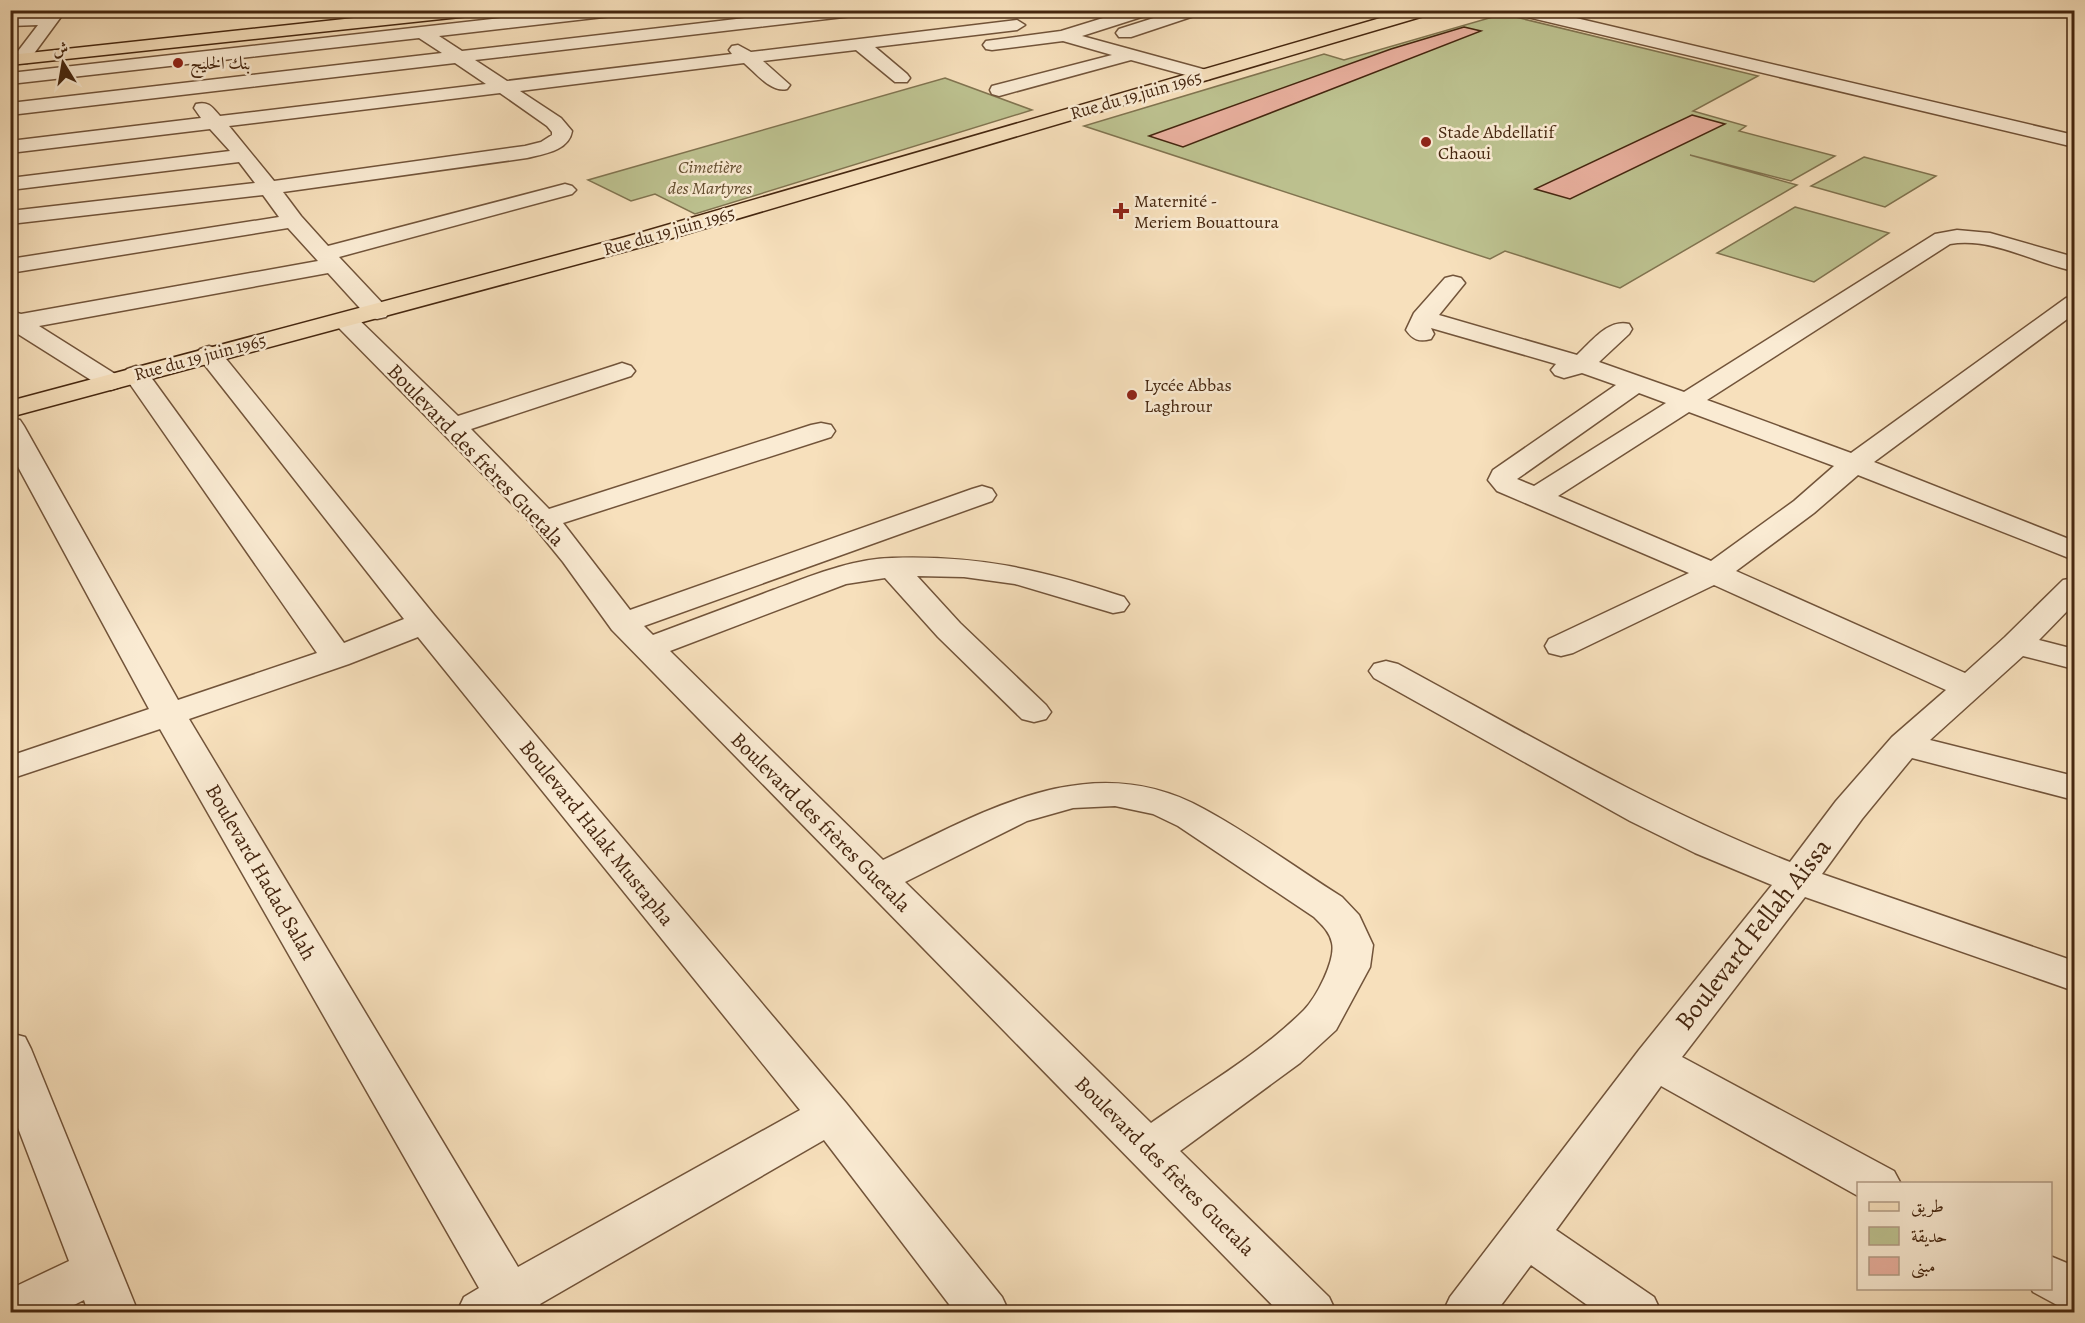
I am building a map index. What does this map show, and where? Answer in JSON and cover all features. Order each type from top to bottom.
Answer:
[{"type":"main road","points":[[17,57],[426,10]]},
{"type":"main road","points":[[17,57],[479,10]]},
{"type":"main road","name":"Rue du 19 juin 1965","points":[[10,409],[637,241],[1428,10]]},
{"type":"street","points":[[10,79],[425,34],[621,10]]},
{"type":"street","points":[[10,109],[861,10]]},
{"type":"street","points":[[859,62],[1063,36],[1148,10]]},
{"type":"street","points":[[1092,43],[1197,10]]},
{"type":"street","points":[[1519,10],[2074,141]]},
{"type":"street","points":[[983,14],[1204,75]]},
{"type":"street","points":[[17,57],[56,15]]},
{"type":"street","points":[[10,21],[56,15]]},
{"type":"street","points":[[10,147],[1017,25]]},
{"type":"street","points":[[704,30],[781,77],[747,77]]},
{"type":"street","points":[[10,218],[270,188],[527,152],[548,146],[561,138],[562,131],[530,104],[425,34]]},
{"type":"street","points":[[859,43],[901,78]]},
{"type":"street","points":[[999,90],[1131,55]]},
{"type":"street","name":"Boulevard des frères Guetala","points":[[163,62],[244,155],[293,221],[328,260],[361,316],[413,388],[454,426],[544,520],[636,635],[1311,1312]]},
{"type":"street","points":[[530,104],[552,101]]},
{"type":"street","points":[[10,184],[244,155]]},
{"type":"street","points":[[14,320],[328,260],[565,190]]},
{"type":"street","points":[[10,266],[293,221]]},
{"type":"street","points":[[1536,497],[1943,239],[1953,235],[1972,235],[2074,264]]},
{"type":"street","points":[[1453,283],[1424,318],[1582,364],[1636,383],[1854,464],[2074,551]]},
{"type":"street","points":[[1561,646],[1714,573],[1804,507],[1854,464],[2074,303]]},
{"type":"street","points":[[14,320],[124,378],[337,657]]},
{"type":"street","points":[[1582,364],[1620,329]]},
{"type":"street","name":"Boulevard Halak Mustapha","points":[[209,354],[424,623],[830,1114],[984,1312]]},
{"type":"street","points":[[454,426],[622,371]]},
{"type":"street","points":[[1636,383],[1503,476],[1502,480],[1507,485],[1714,573],[1968,687]]},
{"type":"street","name":"Boulevard Hadad Salah","points":[[10,426],[168,713],[504,1307]]},
{"type":"street","points":[[544,520],[821,431]]},
{"type":"street","points":[[636,635],[982,495]]},
{"type":"street","points":[[636,635],[838,577],[892,567],[948,567],[996,572],[1039,580],[1113,604]]},
{"type":"street","points":[[892,567],[949,630],[1034,712]]},
{"type":"street","name":"Boulevard Fellah Aissa","points":[[1468,1312],[1654,1062],[1849,810],[1904,745],[2017,644],[2074,587]]},
{"type":"street","points":[[10,768],[337,657],[424,623]]},
{"type":"street","points":[[2017,644],[2074,659]]},
{"type":"street","points":[[1386,671],[1643,812],[1707,844],[1797,880],[2074,976]]},
{"type":"street","points":[[1904,745],[2074,788]]},
{"type":"street","points":[[878,879],[1014,812],[1073,796],[1115,794],[1163,804],[1191,817],[1328,907],[1345,925],[1353,945],[1350,967],[1321,1019],[1286,1051],[1149,1149]]},
{"type":"street","points":[[10,1049],[105,1292],[12,1312]]},
{"type":"street","points":[[1654,1062],[1874,1182]]},
{"type":"street","points":[[504,1307],[830,1114]]},
{"type":"street","points":[[1525,1235],[1636,1312]]},
{"type":"street","points":[[2052,1278],[2074,1290]]},
{"type":"green space","name":"Stade Abdellatif Chaoui","points":[[1503,14],[1758,76],[1693,111],[1746,126],[1739,131],[1835,156],[1791,181],[1690,155],[1797,185],[1620,288],[1505,251],[1490,259],[1084,126],[1324,54],[1344,60]]},
{"type":"green space","name":"Cimetière des Martyres","points":[[945,78],[1032,110],[695,214],[655,194],[631,201],[588,180]]},
{"type":"green space","points":[[1864,157],[1936,176],[1885,207],[1811,186]]},
{"type":"green space","points":[[1795,207],[1889,233],[1814,282],[1717,253]]},
{"type":"building","points":[[1464,27],[1481,31],[1183,147],[1149,136],[1391,49]]},
{"type":"building","points":[[1692,115],[1725,124],[1570,199],[1535,189]]},
{"type":"place","name":"بنك الخليج","points":[[178,63]]},
{"type":"place","name":"Stade Abdellatif Chaoui","points":[[1426,142]]},
{"type":"place","name":"Maternité - Meriem Bouattoura","points":[[1121,211]]},
{"type":"place","name":"Lycée Abbas Laghrour","points":[[1132,395]]}]
